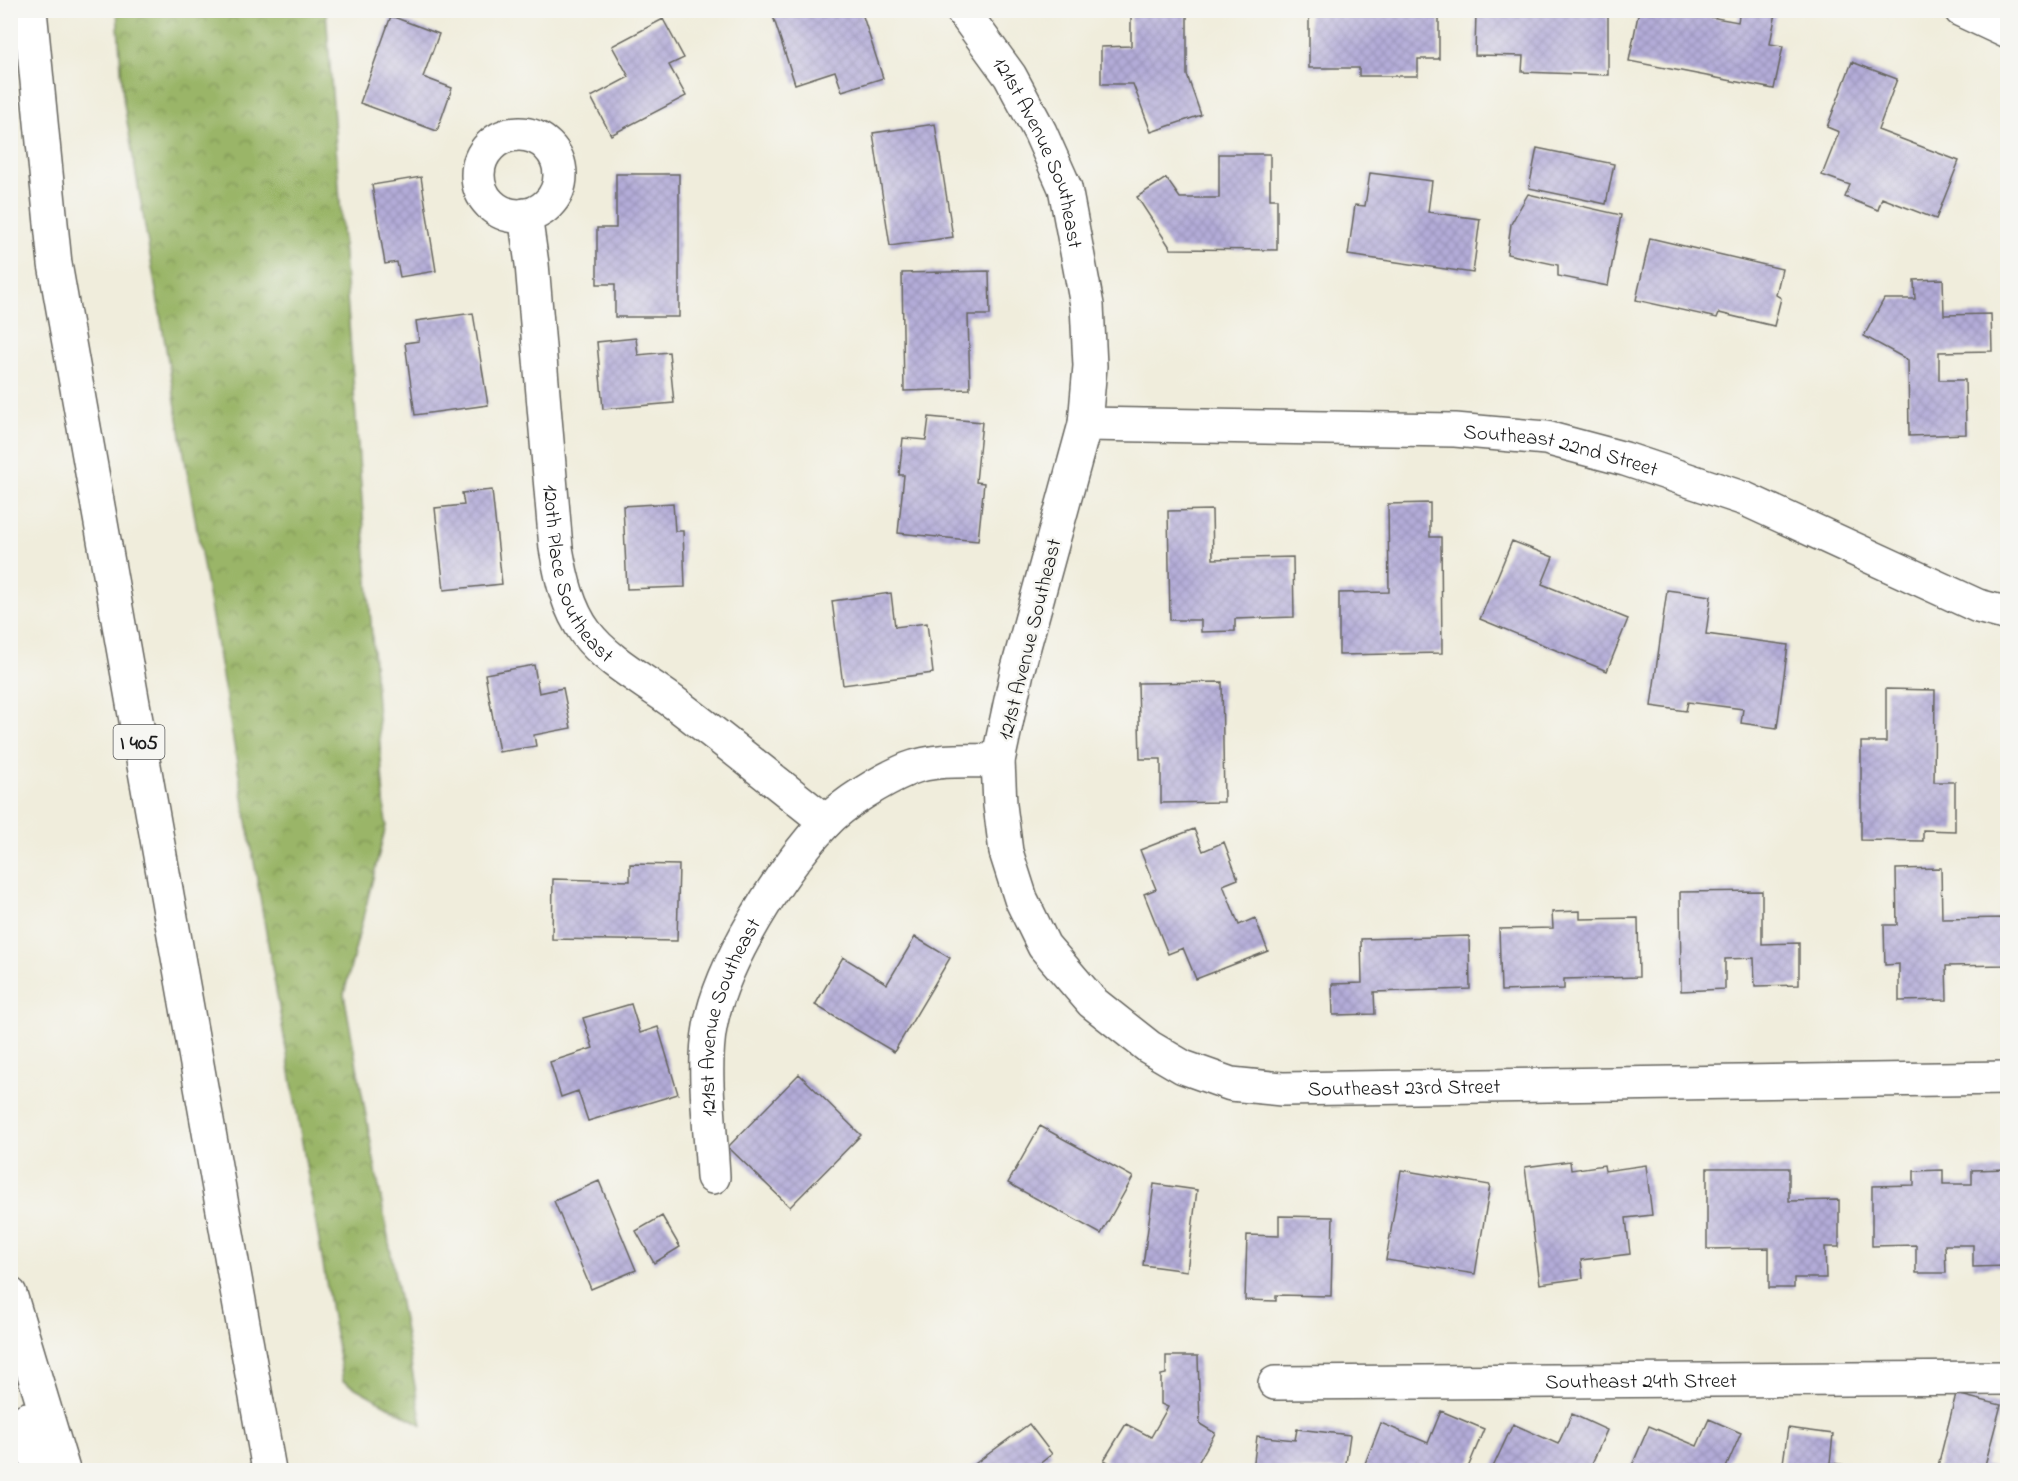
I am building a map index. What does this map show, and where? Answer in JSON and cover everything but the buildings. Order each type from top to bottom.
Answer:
[{"type":"main road","name":"I 405","points":[[30,10],[55,264],[269,1470]]},
{"type":"main road","points":[[1961,10],[2007,32]]},
{"type":"main road","name":"121st Avenue Southeast","points":[[713,1177],[707,1048],[715,1005],[751,929],[786,870],[826,822],[869,790],[910,768],[949,761],[998,761],[1017,672],[1085,424],[1090,366],[1087,305],[1065,188],[1040,132],[1010,76],[970,13]]},
{"type":"main road","name":"120th Place Southeast","points":[[525,215],[532,264],[556,548],[561,576],[573,610],[586,633],[609,656],[675,703],[826,822]]},
{"type":"main road","name":"Southeast 22nd Street","points":[[1085,424],[1455,430],[1546,438],[1625,459],[1745,499],[1978,606],[2007,614]]},
{"type":"main road","name":"Southeast 23rd Street","points":[[998,761],[1000,805],[1006,852],[1021,899],[1044,946],[1092,1002],[1149,1047],[1184,1066],[1231,1084],[1282,1089],[2007,1078]]},
{"type":"main road","points":[[10,1294],[63,1470]]},
{"type":"main road","points":[[10,1347],[39,1470]]},
{"type":"main road","name":"Southeast 24th Street","points":[[1275,1383],[2007,1378]]},
{"type":"green space","points":[[117,11],[326,11],[386,826],[344,994],[422,1425],[343,1381],[123,98]]}]
